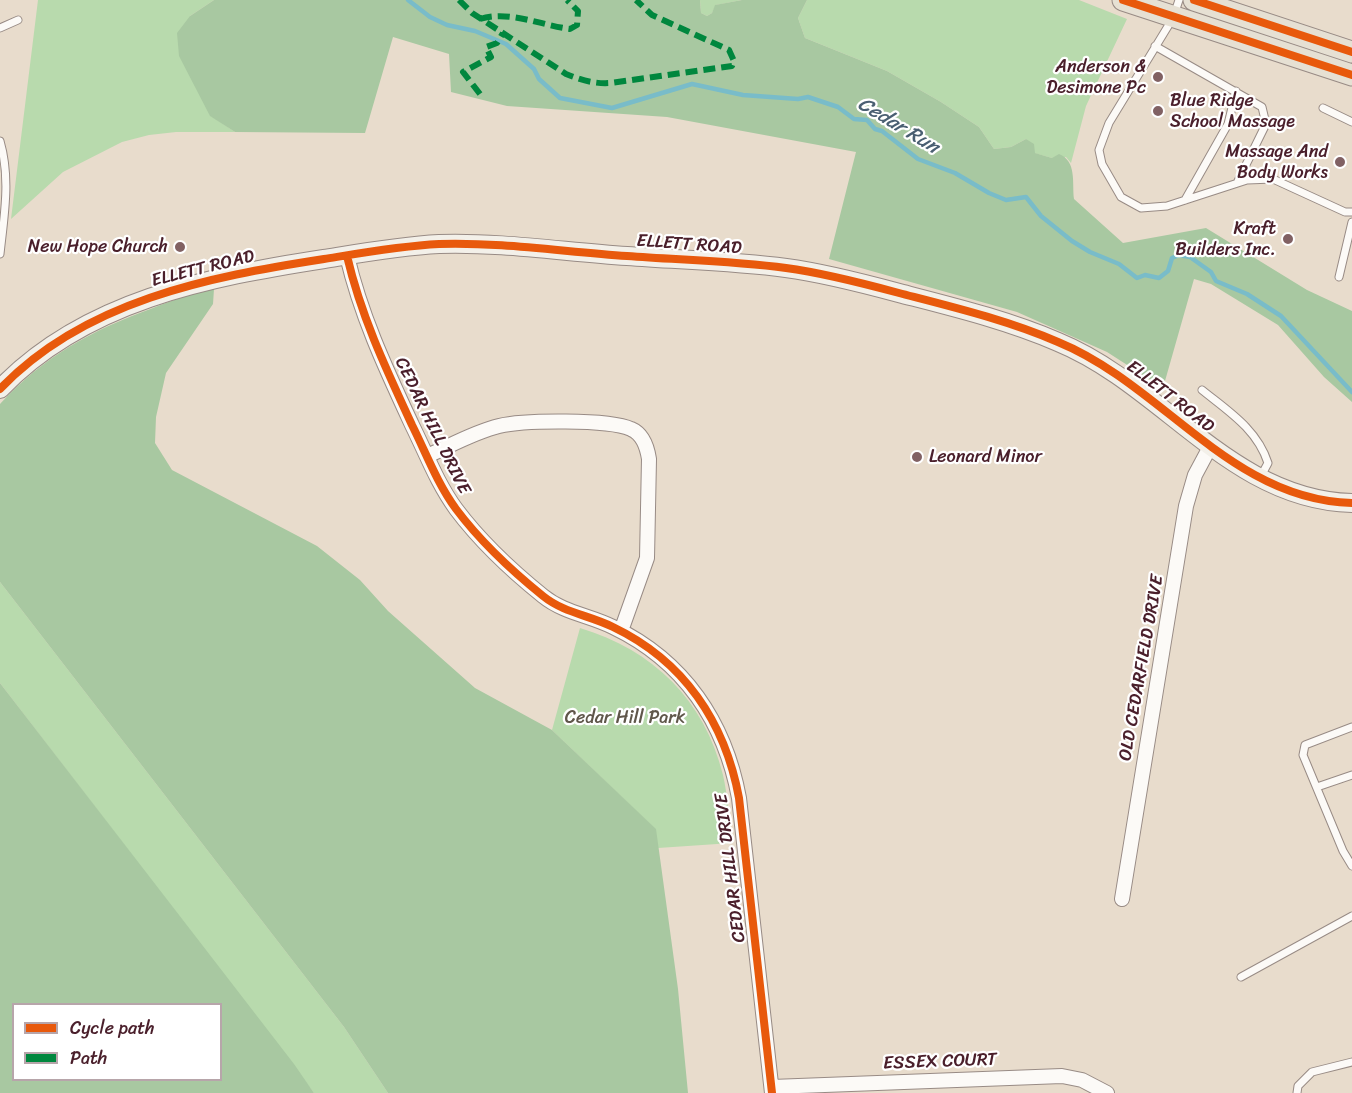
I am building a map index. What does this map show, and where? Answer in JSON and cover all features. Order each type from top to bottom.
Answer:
[{"type":"main road","points":[[1123,0],[1176,9],[1352,75]]},
{"type":"main road","points":[[1194,0],[1352,52]]},
{"type":"street","name":"ELLETT ROAD","points":[[0,388],[31,359],[60,339],[95,320],[150,297],[221,277],[347,256],[422,245],[462,244],[759,264],[815,273],[966,310],[1063,344],[1131,382],[1210,447],[1260,478],[1297,494],[1326,501],[1352,503]]},
{"type":"street","name":"CEDAR HILL DRIVE","points":[[347,256],[363,315],[440,483],[458,511],[475,532],[540,594],[568,611],[621,631],[654,650],[680,674],[709,712],[728,751],[739,798],[772,1090]]},
{"type":"street","points":[[427,456],[493,428],[523,421],[621,426],[638,433],[648,448],[649,544],[644,571],[621,631]]},
{"type":"street","name":"OLD CEDARFIELD DRIVE","points":[[1122,899],[1186,506],[1195,475],[1210,447]]},
{"type":"street","name":"ESSEX COURT","points":[[772,1090],[1062,1076],[1082,1080],[1107,1093]]},
{"type":"lane","points":[[1176,9],[1109,123],[1099,150],[1102,164],[1122,197],[1142,208],[1167,206],[1237,183],[1273,179],[1345,212],[1352,212]]},
{"type":"lane","points":[[0,28],[18,20]]},
{"type":"lane","points":[[1155,46],[1262,107],[1266,124],[1237,183]]},
{"type":"lane","points":[[1185,200],[1228,124],[1236,91]]},
{"type":"lane","points":[[1323,108],[1352,122]]},
{"type":"lane","points":[[0,141],[6,161],[7,183],[0,254]]},
{"type":"lane","points":[[1339,277],[1352,222]]},
{"type":"lane","points":[[1202,390],[1247,426],[1258,441],[1268,463],[1260,478]]},
{"type":"lane","points":[[1352,727],[1305,745],[1303,755],[1352,866]]},
{"type":"lane","points":[[1317,787],[1352,775]]},
{"type":"lane","points":[[1241,976],[1352,916]]},
{"type":"lane","points":[[1297,1093],[1298,1086],[1308,1074],[1352,1062]]},
{"type":"green space","points":[[38,0],[214,0],[190,16],[210,115],[235,132],[176,132],[149,135],[122,142],[63,172],[11,219]]},
{"type":"green space","points":[[214,0],[700,0],[701,13],[707,16],[712,13],[715,5],[742,0],[807,0],[798,18],[805,38],[887,71],[941,102],[979,127],[994,149],[1011,147],[1026,139],[1034,144],[1035,153],[1052,158],[1059,154],[1065,157],[1071,167],[1074,199],[1123,243],[1206,228],[1307,290],[1352,311],[1352,402],[1324,377],[1278,325],[1211,284],[1194,279],[1163,388],[1107,352],[1017,312],[829,259],[856,152],[667,117],[507,106],[451,92],[449,54],[393,37],[365,133],[235,132],[210,116],[179,56],[177,33],[190,16]]},
{"type":"green space","points":[[700,0],[742,0],[716,5],[712,13],[707,16],[701,13]]},
{"type":"green space","points":[[807,0],[1079,0],[1127,19],[1086,106],[1071,163],[1066,157],[1052,158],[1034,153],[1026,139],[1011,147],[994,149],[979,127],[941,102],[887,71],[805,38],[798,18]]},
{"type":"green space","points":[[214,289],[213,304],[166,373],[156,417],[155,443],[172,470],[317,546],[360,580],[388,611],[475,688],[552,730],[656,829],[678,989],[688,1093],[388,1093],[344,1027],[0,582],[0,404],[52,358],[89,335],[168,302]]},
{"type":"green space","points":[[0,582],[344,1027],[388,1093],[314,1093],[0,683]]},
{"type":"green space","name":"Cedar Hill Park","points":[[580,628],[630,650],[652,664],[672,681],[689,701],[703,723],[723,775],[732,843],[658,848],[655,829],[552,730]]},
{"type":"green space","points":[[0,683],[294,1064],[314,1093],[0,1093]]},
{"type":"waterway","name":"Cedar Run","points":[[408,0],[430,17],[447,25],[475,31],[506,44],[534,69],[539,79],[560,98],[612,108],[692,84],[743,95],[798,99],[808,97],[838,107],[854,119],[867,120],[875,129],[882,131],[918,159],[955,173],[989,193],[1006,200],[1026,197],[1041,216],[1072,241],[1090,252],[1119,264],[1137,278],[1145,275],[1159,278],[1168,271],[1172,258],[1179,255],[1190,257],[1211,272],[1216,281],[1247,294],[1281,316],[1352,392]]},
{"type":"marked path","points":[[459,0],[472,13],[566,74],[588,81],[610,83],[732,66],[734,61],[729,50],[652,15],[636,0]]},
{"type":"marked path","points":[[480,19],[513,17],[570,29],[577,25],[578,11],[567,0]]},
{"type":"marked path","points":[[480,94],[463,72],[491,57],[486,47],[497,43],[503,33]]},
{"type":"cycle path","points":[[1123,0],[1352,75]]},
{"type":"cycle path","points":[[1194,0],[1352,52]]},
{"type":"cycle path","points":[[0,389],[33,359],[70,334],[109,314],[193,285],[280,266],[395,248],[439,244],[509,246],[746,264],[829,275],[980,314],[1039,334],[1096,361],[1233,462],[1270,483],[1309,497],[1352,503]]},
{"type":"cycle path","points":[[347,256],[367,321],[393,383],[437,478],[465,521],[508,566],[551,602],[613,627],[661,657],[680,676],[712,719],[732,770],[739,798],[772,1093]]},
{"type":"place","name":"Anderson & Desimone Pc","points":[[1158,77]]},
{"type":"place","name":"Blue Ridge School Massage","points":[[1158,111]]},
{"type":"place","name":"Massage And Body Works","points":[[1340,162]]},
{"type":"place","name":"Kraft Builders Inc.","points":[[1288,239]]},
{"type":"place","name":"New Hope Church","points":[[180,247]]},
{"type":"place","name":"Leonard Minor","points":[[917,457]]}]
